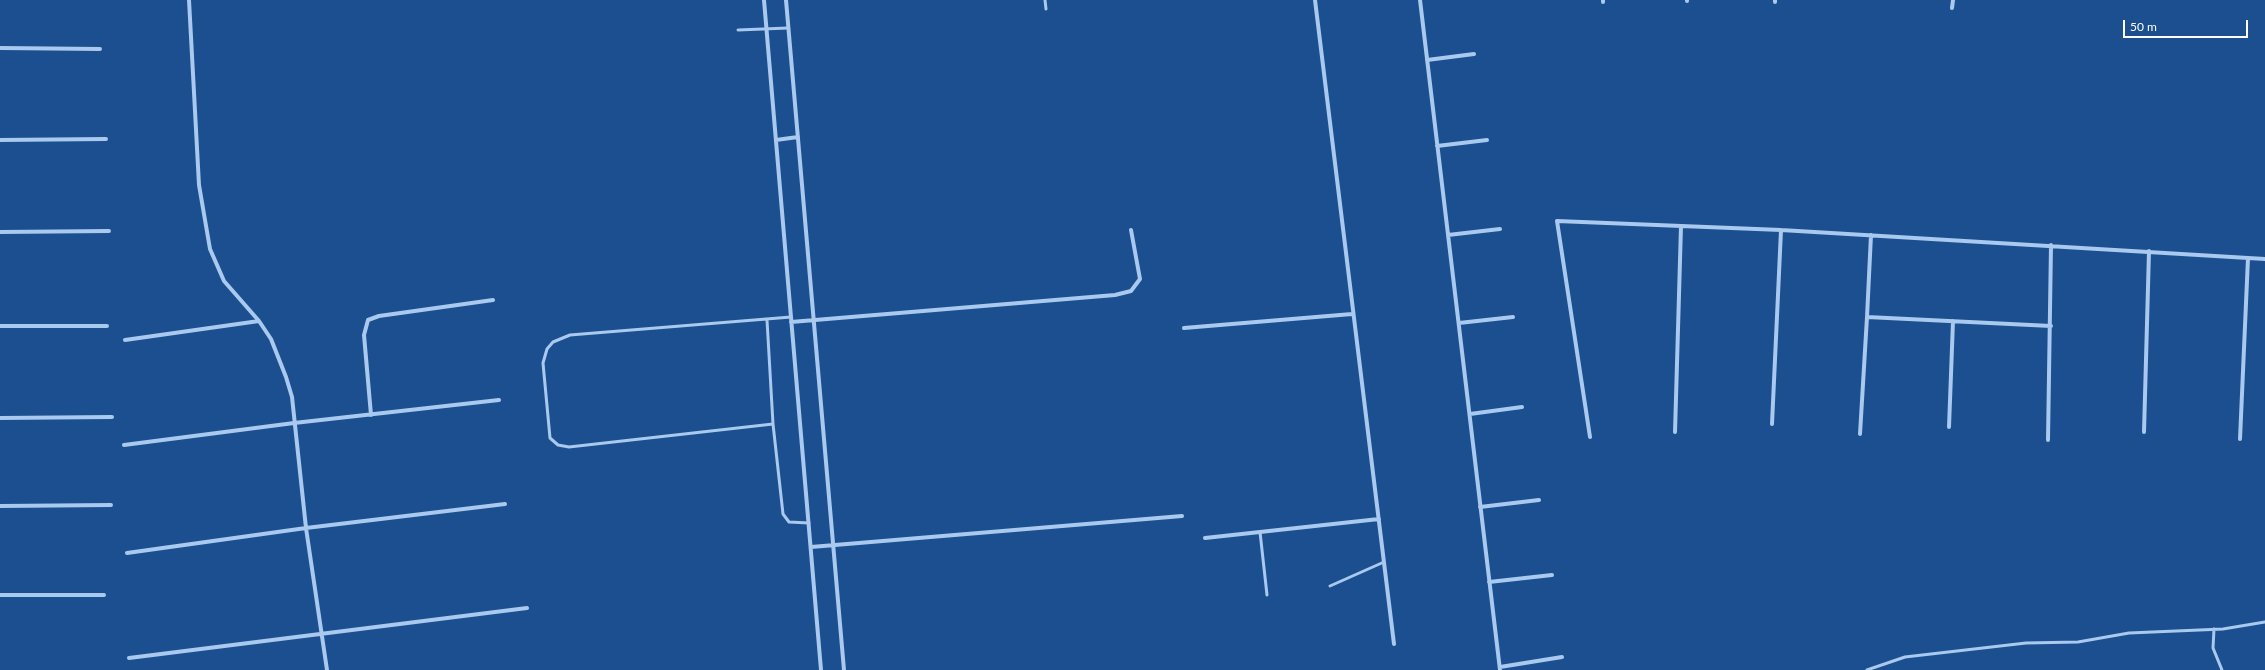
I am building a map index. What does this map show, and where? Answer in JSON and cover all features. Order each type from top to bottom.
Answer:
[{"type":"street","points":[[189,0],[199,185],[210,249],[224,281],[259,321],[271,339],[292,396],[306,528],[327,670]]},
{"type":"street","points":[[764,0],[822,670]]},
{"type":"street","points":[[786,0],[844,670]]},
{"type":"street","points":[[1315,0],[1352,314],[1394,644]]},
{"type":"street","points":[[1420,0],[1500,668],[1562,657]]},
{"type":"street","points":[[1952,8],[1953,0]]},
{"type":"street","points":[[0,48],[100,49]]},
{"type":"street","points":[[1427,60],[1474,54]]},
{"type":"street","points":[[776,140],[798,137]]},
{"type":"street","points":[[0,140],[106,139]]},
{"type":"street","points":[[1438,146],[1486,140]]},
{"type":"street","points":[[1590,438],[1557,221],[1781,230],[2265,259]]},
{"type":"street","points":[[1675,432],[1681,226]]},
{"type":"street","points":[[1448,235],[1500,229]]},
{"type":"street","points":[[791,320],[814,320],[1115,295],[1131,291],[1140,279],[1131,230]]},
{"type":"street","points":[[1772,424],[1781,230]]},
{"type":"street","points":[[0,232],[110,231]]},
{"type":"street","points":[[1860,434],[1871,235]]},
{"type":"street","points":[[2048,440],[2051,326],[2051,245]]},
{"type":"street","points":[[2144,432],[2149,251]]},
{"type":"street","points":[[2240,439],[2248,258]]},
{"type":"street","points":[[371,415],[364,335],[368,320],[379,316],[493,300]]},
{"type":"street","points":[[1184,328],[1352,314]]},
{"type":"street","points":[[1459,323],[1513,317]]},
{"type":"street","points":[[1867,317],[2051,326]]},
{"type":"street","points":[[125,340],[259,321]]},
{"type":"street","points":[[1949,427],[1953,321]]},
{"type":"street","points":[[0,326],[107,326]]},
{"type":"street","points":[[124,445],[294,423],[499,400]]},
{"type":"street","points":[[1470,414],[1522,408]]},
{"type":"street","points":[[0,418],[112,417]]},
{"type":"street","points":[[1480,507],[1539,500]]},
{"type":"street","points":[[127,553],[306,528],[505,504]]},
{"type":"street","points":[[0,506],[111,505]]},
{"type":"street","points":[[811,547],[1182,516]]},
{"type":"street","points":[[1205,538],[1379,519]]},
{"type":"street","points":[[1489,582],[1552,575]]},
{"type":"street","points":[[0,595],[104,595]]},
{"type":"street","points":[[129,658],[527,608]]},
{"type":"lane","points":[[1045,0],[1046,10]]},
{"type":"lane","points":[[738,30],[788,28]]},
{"type":"lane","points":[[774,424],[569,447],[558,445],[550,438],[543,363],[547,349],[552,342],[570,335],[768,320],[791,320]]},
{"type":"lane","points":[[768,320],[774,424],[783,514],[789,522],[809,523]]},
{"type":"lane","points":[[1260,532],[1267,595]]},
{"type":"lane","points":[[1330,586],[1384,562]]},
{"type":"lane","points":[[1867,670],[1905,656],[2026,643],[2078,642],[2129,633],[2214,629],[2265,622]]},
{"type":"lane","points":[[2214,629],[2213,648],[2222,670]]}]
